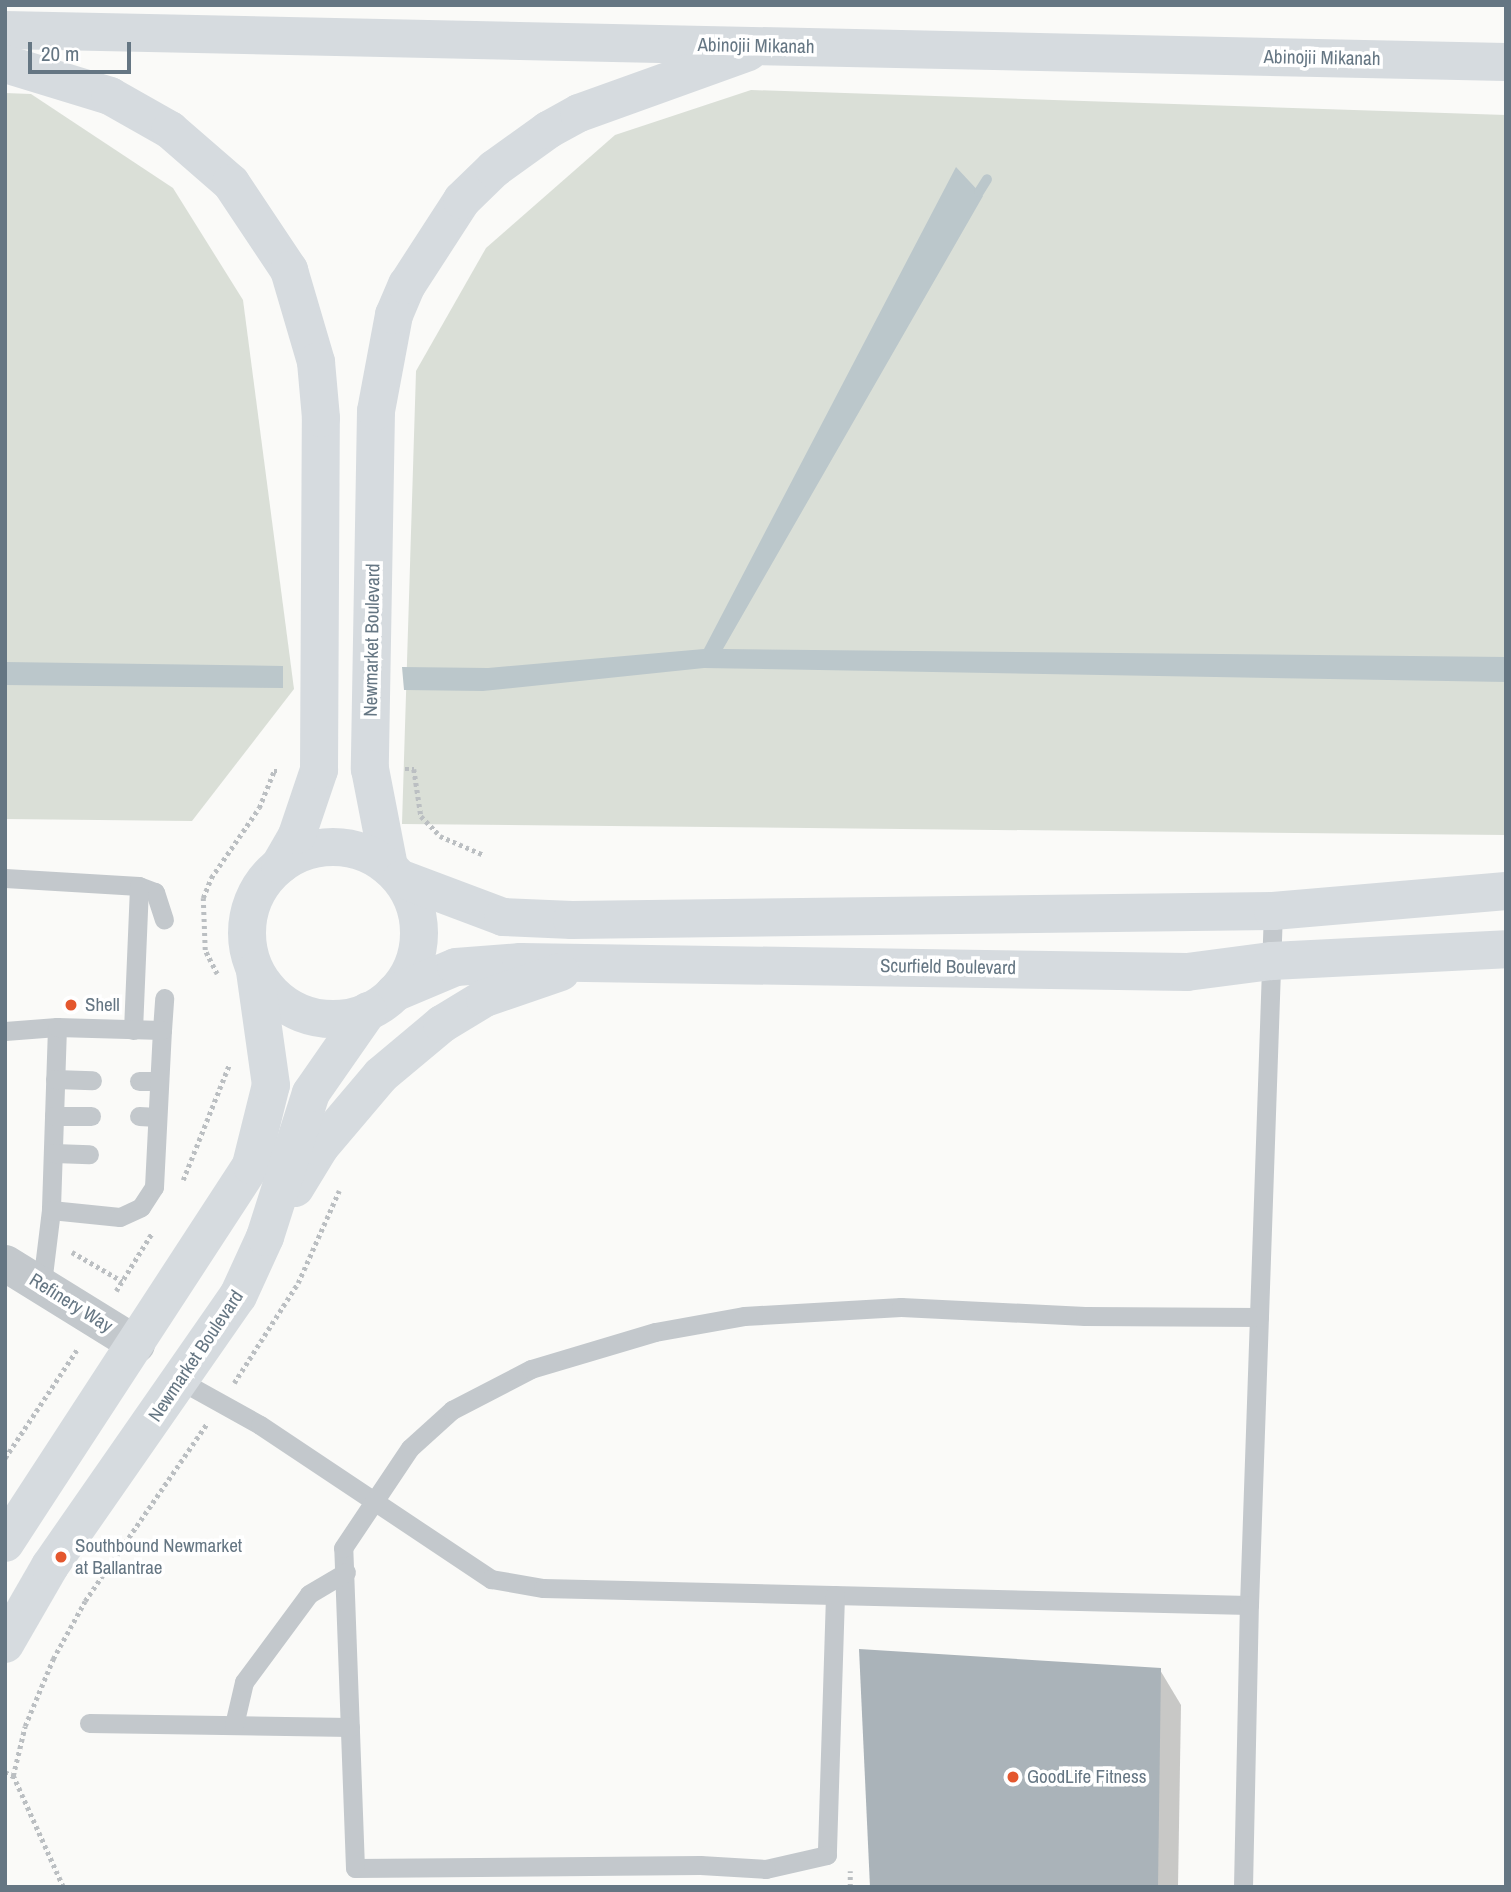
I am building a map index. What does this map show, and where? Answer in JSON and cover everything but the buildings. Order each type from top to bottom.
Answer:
[{"type":"street","name":"Abinojii Mikanah","points":[[5,30],[1506,62]]},
{"type":"street","name":"Newmarket Boulevard","points":[[396,873],[370,769],[376,411],[394,315],[407,285],[462,200],[494,169],[548,130],[579,113],[762,46]]},
{"type":"street","points":[[5,64],[110,96],[170,130],[231,183],[289,270],[316,362],[321,418],[320,771],[297,835],[280,865]]},
{"type":"street","points":[[5,1544],[251,1165],[271,1085],[255,971],[247,942],[248,912],[261,884],[280,865],[303,851],[330,846],[357,850],[396,873],[502,917],[572,920],[1273,911],[1506,891]]},
{"type":"street","points":[[255,971],[273,996],[298,1013],[327,1020],[381,1002],[405,982],[417,957],[421,930],[415,904],[396,873]]},
{"type":"street","name":"Scurfield Boulevard","points":[[381,1002],[456,967],[589,960],[1187,972],[1272,961],[1506,949]]},
{"type":"street","points":[[265,1237],[320,1147],[381,1075],[442,1024],[485,998],[589,960]]},
{"type":"street","name":"Newmarket Boulevard","points":[[5,1644],[50,1566],[238,1296],[265,1237],[311,1093],[381,1002]]},
{"type":"street","name":"Refinery Way","points":[[5,1263],[42,1283],[135,1344]]},
{"type":"lane","points":[[5,878],[139,886],[155,892],[164,920]]},
{"type":"lane","points":[[133,1030],[139,886]]},
{"type":"lane","points":[[1243,1887],[1249,1605],[1273,911]]},
{"type":"lane","points":[[51,1210],[120,1217],[141,1207],[154,1187],[147,1156],[148,1116],[159,1081],[164,998]]},
{"type":"lane","points":[[42,1283],[51,1210],[57,1027]]},
{"type":"lane","points":[[5,1031],[57,1027],[162,1030]]},
{"type":"lane","points":[[55,1079],[92,1080]]},
{"type":"lane","points":[[139,1081],[159,1081]]},
{"type":"lane","points":[[54,1115],[91,1116]]},
{"type":"lane","points":[[54,1153],[89,1154]]},
{"type":"lane","points":[[835,1595],[827,1855],[766,1869],[701,1865],[355,1868],[344,1549],[372,1503],[431,1425],[480,1392],[541,1366],[691,1325],[789,1312],[901,1307],[1259,1317]]},
{"type":"lane","points":[[181,1381],[260,1425],[372,1503],[491,1579],[543,1588],[1249,1605]]},
{"type":"lane","points":[[234,1725],[244,1682],[309,1594],[346,1572]]},
{"type":"lane","points":[[89,1723],[350,1727]]},
{"type":"path","points":[[370,769],[414,769],[421,816],[440,836],[484,855]]},
{"type":"path","points":[[5,1772],[13,1776],[63,1887]]},
{"type":"shaded area","points":[[751,90],[1506,115],[1506,835],[402,824],[416,371],[486,248],[615,135]]},
{"type":"shaded area","points":[[5,93],[31,94],[173,188],[243,300],[294,689],[192,821],[5,819]]},
{"type":"shaded area","points":[[956,167],[983,196],[723,649],[1506,657],[1506,682],[704,668],[483,691],[404,690],[402,667],[488,668],[704,649]]},
{"type":"shaded area","points":[[5,662],[283,666],[283,688],[5,685]]},
{"type":"waterway","points":[[979,192],[987,179]]},
{"type":"place","name":"Shell","points":[[71,1005]]},
{"type":"place","name":"Southbound Newmarket at Ballantrae","points":[[61,1557]]},
{"type":"place","name":"GoodLife Fitness","points":[[1013,1777]]}]
